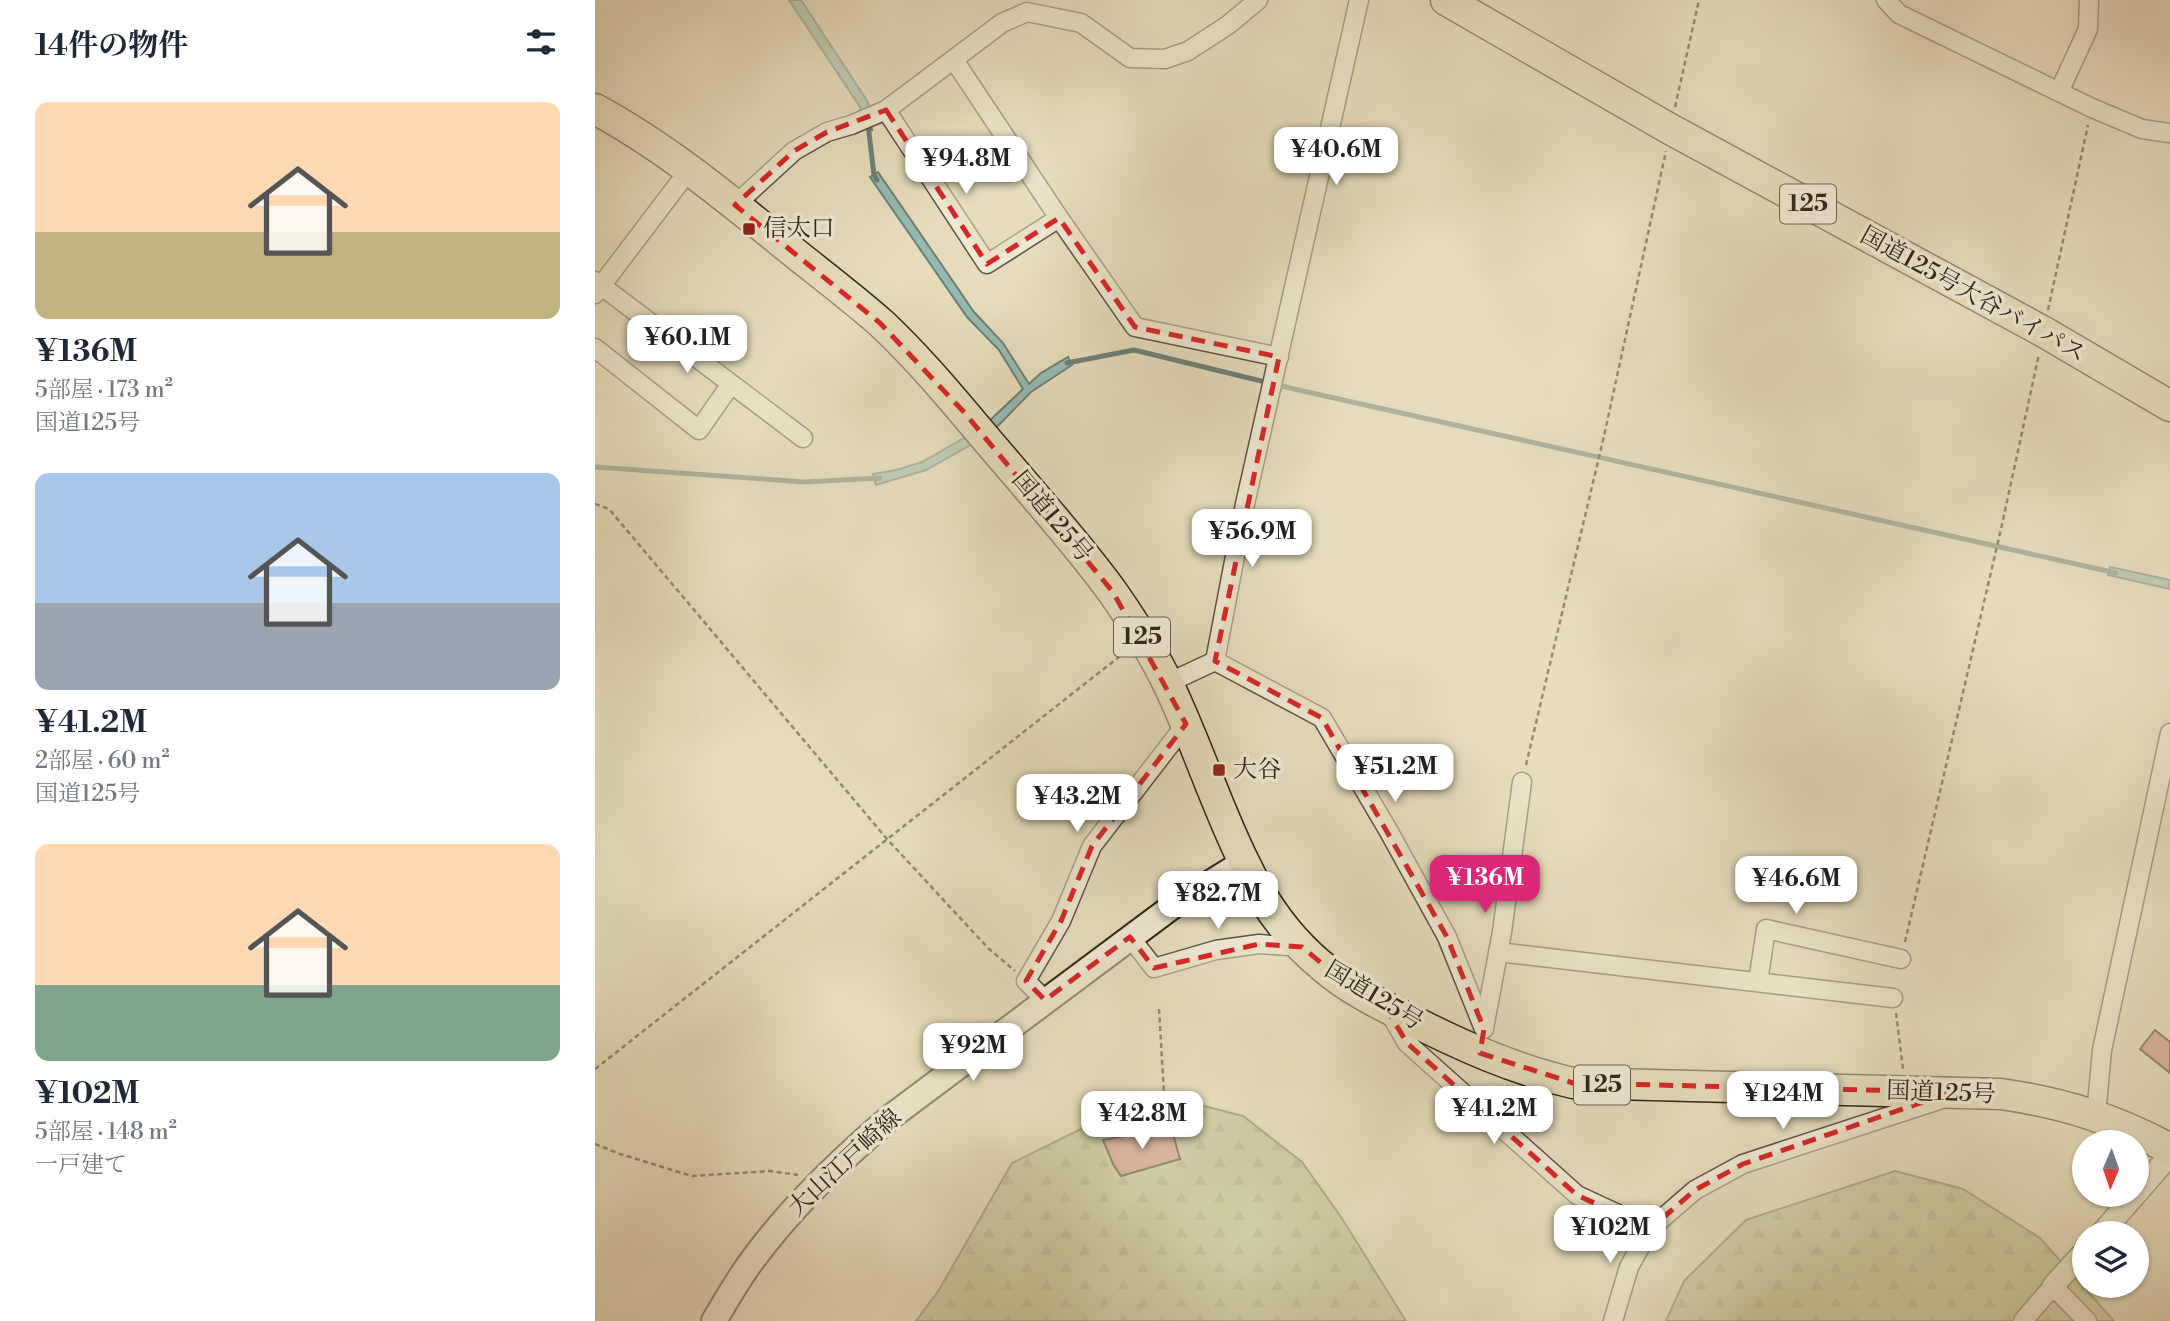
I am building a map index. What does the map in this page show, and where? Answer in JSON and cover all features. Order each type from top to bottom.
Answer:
[{"type":"highway","name":"国道125号大谷バイパス","points":[[1446,0],[1670,129],[2044,332],[2170,406]]},
{"type":"highway","name":"国道125号","points":[[595,109],[653,143],[689,170],[880,323],[963,411],[1113,592],[1168,683],[1244,863],[1267,903],[1302,947],[1321,966],[1349,986],[1386,1008],[1482,1041],[1537,1075],[1573,1083],[2001,1094],[2041,1100],[2096,1115],[2170,1149]]},
{"type":"main road","name":"大山江戸崎線","points":[[714,1321],[750,1263],[783,1222],[822,1178],[892,1116],[1173,905],[1244,863]]},
{"type":"street","points":[[735,205],[794,151],[827,132],[886,110],[1002,23],[1027,12],[1081,23],[1130,58],[1165,59],[1188,51],[1228,25],[1258,0]]},
{"type":"street","points":[[1215,660],[1245,504],[1359,0]]},
{"type":"street","points":[[1886,0],[1899,14],[2059,92],[2142,129],[2170,133]]},
{"type":"street","points":[[2059,92],[2088,29],[2089,0]]},
{"type":"street","points":[[954,60],[1135,327],[1278,362]]},
{"type":"street","points":[[886,110],[987,264],[1059,218]]},
{"type":"street","points":[[689,170],[597,287],[803,438]]},
{"type":"street","points":[[595,348],[699,430],[730,384]]},
{"type":"street","points":[[1168,683],[1215,660]]},
{"type":"street","points":[[1215,660],[1322,718],[1447,937],[1482,1041]]},
{"type":"street","points":[[1045,1000],[1027,981],[1061,921],[1092,846],[1186,724]]},
{"type":"street","points":[[2096,1115],[2102,1050],[2170,733]]},
{"type":"street","points":[[1482,1041],[1498,952],[1522,782]]},
{"type":"street","points":[[1758,982],[1766,929],[1901,959]]},
{"type":"street","points":[[1130,937],[1154,968],[1216,950],[1259,944],[1302,947]]},
{"type":"street","points":[[1498,952],[1893,998]]},
{"type":"street","points":[[1386,1008],[1407,1043],[1577,1195],[1650,1229]]},
{"type":"street","points":[[1613,1321],[1629,1267],[1650,1229],[1695,1190],[1742,1164],[1938,1100],[1952,1092]]},
{"type":"street","points":[[2149,1179],[2170,1155]]},
{"type":"street","points":[[2023,1321],[2072,1265]]},
{"type":"street","points":[[2053,1286],[2087,1321]]},
{"type":"path","points":[[1522,782],[1604,436],[1699,0]]},
{"type":"path","points":[[595,504],[609,509],[887,839],[988,948],[1027,981]]},
{"type":"path","points":[[1901,959],[2001,529]]},
{"type":"path","points":[[595,1069],[1143,638]]},
{"type":"path","points":[[1893,998],[1907,1091]]},
{"type":"path","points":[[1160,1009],[1167,1127]]},
{"type":"path","points":[[595,1144],[692,1176],[770,1171],[822,1178]]},
{"type":"highlighted area","points":[[886,110],[987,264],[1059,218],[1135,327],[1279,357],[1215,661],[1322,718],[1447,937],[1484,1029],[1480,1053],[1573,1083],[1952,1092],[1743,1164],[1695,1190],[1650,1229],[1577,1195],[1407,1043],[1386,1008],[1349,986],[1302,947],[1259,944],[1154,968],[1130,937],[1045,1000],[1026,981],[1061,921],[1092,846],[1186,724],[1113,592],[963,411],[880,323],[735,205],[794,151],[827,132]]},
{"type":"green space","points":[[1165,1096],[1243,1116],[1302,1162],[1341,1217],[1406,1321],[916,1321],[939,1290],[1012,1163],[1083,1128]]},
{"type":"green space","points":[[1895,1171],[1963,1189],[2040,1238],[2072,1274],[2072,1298],[2093,1298],[2114,1321],[1666,1321],[1684,1281],[1746,1220]]},
{"type":"water","points":[[789,0],[801,0],[868,102],[872,130],[864,129],[860,107]]},
{"type":"water","points":[[878,172],[974,312],[1003,343],[1029,384],[1041,373],[1068,357],[1072,365],[1031,392],[990,434],[926,470],[876,485],[873,474],[922,462],[983,427],[1023,389],[999,350],[967,317],[870,177]]},
{"type":"water","points":[[2110,567],[2170,580],[2170,589],[2108,575]]},
{"type":"building","points":[[2155,1030],[2170,1042],[2170,1073],[2140,1049]]},
{"type":"building","points":[[1171,1127],[1180,1159],[1121,1176],[1103,1140]]},
{"type":"waterway","points":[[868,124],[874,175],[877,180]]},
{"type":"waterway","points":[[1067,363],[1134,350],[1294,389],[2116,573]]},
{"type":"waterway","points":[[595,467],[805,482],[880,478]]},
{"type":"place","name":"信太口","points":[[749,229]]},
{"type":"place","name":"大谷","points":[[1219,770]]}]
